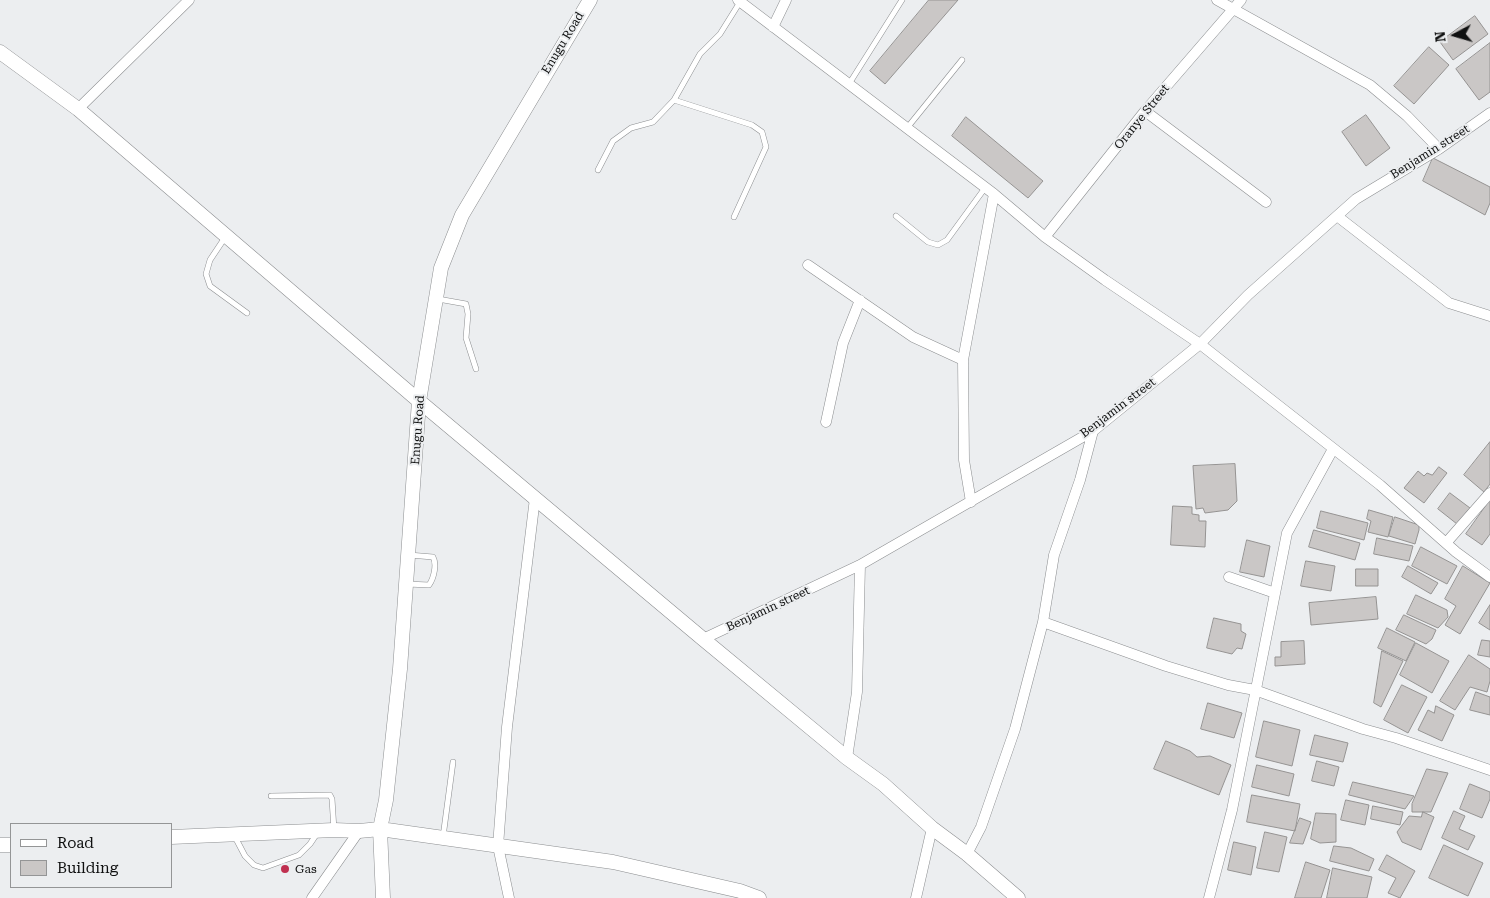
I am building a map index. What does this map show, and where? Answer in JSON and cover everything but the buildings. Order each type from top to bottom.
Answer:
[{"type":"street","points":[[78,109],[189,0]]},
{"type":"street","name":"Enugu Road","points":[[383,898],[380,829],[386,800],[407,584],[420,400],[441,268],[462,215],[590,0]]},
{"type":"street","points":[[773,26],[786,0]]},
{"type":"street","points":[[1217,0],[1370,85],[1407,116],[1439,149]]},
{"type":"street","name":"Oranye Street","points":[[1045,237],[1145,111],[1241,0]]},
{"type":"street","points":[[739,1],[994,194],[1045,237],[1200,344],[1333,448],[1446,543],[1490,577]]},
{"type":"street","points":[[0,52],[78,109],[703,640],[847,758],[883,784],[932,828],[967,854],[1018,898]]},
{"type":"street","points":[[1145,111],[1266,202]]},
{"type":"street","name":"Benjamin street","points":[[703,640],[860,566],[1092,431],[1200,344],[1248,294],[1356,199],[1439,149],[1490,113]]},
{"type":"street","points":[[970,502],[964,460],[962,360],[994,194]]},
{"type":"street","points":[[1337,216],[1449,303],[1490,316]]},
{"type":"street","points":[[808,265],[913,337],[962,360]]},
{"type":"street","points":[[826,422],[843,343],[860,300]]},
{"type":"street","points":[[967,854],[981,827],[1015,729],[1043,622],[1054,555],[1080,480],[1092,431]]},
{"type":"street","points":[[1209,898],[1232,810],[1287,532],[1333,448]]},
{"type":"street","points":[[1446,543],[1490,493]]},
{"type":"street","points":[[509,898],[498,846],[507,727],[536,498]]},
{"type":"street","points":[[847,758],[857,692],[860,566]]},
{"type":"street","points":[[1229,577],[1275,592]]},
{"type":"street","points":[[1043,622],[1166,666],[1228,685],[1255,690],[1363,729],[1396,738],[1490,770]]},
{"type":"street","points":[[916,898],[932,828]]},
{"type":"street","points":[[172,837],[334,830],[359,832],[380,829],[613,862],[740,891],[759,898]]},
{"type":"street","points":[[312,898],[359,832]]},
{"type":"lane","points":[[849,84],[902,0]]},
{"type":"lane","points":[[598,170],[613,141],[631,128],[653,122],[674,100],[700,54],[720,34],[739,1]]},
{"type":"lane","points":[[907,128],[962,60]]},
{"type":"lane","points":[[674,100],[752,125],[762,132],[766,147],[734,217]]},
{"type":"lane","points":[[896,216],[928,242],[938,245],[947,240],[986,188]]},
{"type":"lane","points":[[226,235],[210,260],[206,274],[210,286],[247,313]]},
{"type":"lane","points":[[435,298],[466,304],[468,314],[466,338],[476,369]]},
{"type":"lane","points":[[407,584],[429,584],[432,582],[435,563],[433,557],[409,555]]},
{"type":"lane","points":[[443,837],[453,762]]},
{"type":"lane","points":[[271,796],[330,795],[332,798],[334,830]]},
{"type":"lane","points":[[233,835],[245,856],[254,865],[263,868],[299,855],[319,831]]},
{"type":"place","name":"Gas","points":[[285,869]]}]
